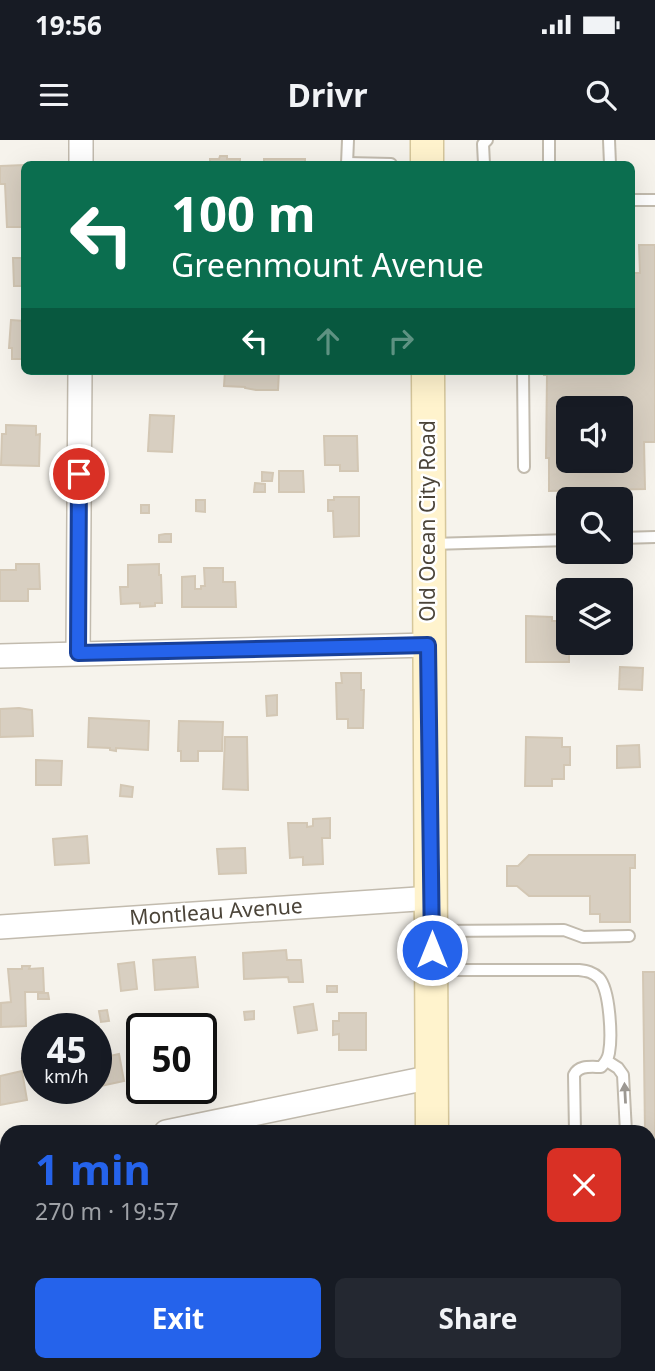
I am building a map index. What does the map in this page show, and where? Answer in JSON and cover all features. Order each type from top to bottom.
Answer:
[{"type":"main road","points":[[427,140],[427,161]]},
{"type":"main road","name":"Old Ocean City Road","points":[[428,375],[432,1125]]},
{"type":"street","points":[[81,140],[81,161]]},
{"type":"street","points":[[78,653],[80,375]]},
{"type":"street","points":[[0,656],[428,645]]},
{"type":"street","name":"Montleau Avenue","points":[[0,926],[432,898]]},
{"type":"street","points":[[200,1125],[432,1077]]},
{"type":"lane","points":[[347,161],[348,140]]},
{"type":"lane","points":[[484,161],[483,144],[487,140]]},
{"type":"lane","points":[[549,140],[549,161]]},
{"type":"lane","points":[[609,140],[610,161]]},
{"type":"lane","points":[[635,200],[655,200]]},
{"type":"lane","points":[[523,375],[524,467]]},
{"type":"lane","points":[[633,538],[655,537]]},
{"type":"lane","points":[[428,544],[556,540]]},
{"type":"lane","points":[[432,931],[564,930],[583,937],[629,936]]},
{"type":"lane","points":[[432,970],[579,970],[591,972],[601,979],[608,998],[609,1051],[607,1061],[601,1067],[582,1067],[574,1075],[575,1125]]},
{"type":"lane","points":[[607,1061],[624,1075],[626,1125]]},
{"type":"building","points":[[220,156],[227,156],[227,159],[240,161],[210,161],[219,159]]},
{"type":"building","points":[[264,159],[305,159],[305,161]]},
{"type":"building","points":[[21,165],[21,227],[7,227],[5,184],[0,184],[0,166]]},
{"type":"building","points":[[639,245],[655,245],[655,442],[644,442],[645,489],[556,487],[556,491],[549,491],[549,458],[546,458],[547,375],[635,375],[635,273],[640,273]]},
{"type":"building","points":[[13,258],[21,258],[21,286],[14,286]]},
{"type":"building","points":[[11,320],[21,321],[21,359],[12,359],[12,348],[9,348]]},
{"type":"building","points":[[225,375],[279,375],[278,390],[224,386]]},
{"type":"building","points":[[150,415],[174,416],[172,452],[148,451]]},
{"type":"building","points":[[6,425],[36,426],[36,435],[40,434],[39,466],[1,465],[2,434],[6,434]]},
{"type":"building","points":[[324,436],[357,436],[358,471],[340,471],[340,465],[325,465]]},
{"type":"building","points":[[279,471],[303,471],[304,492],[279,492]]},
{"type":"building","points":[[262,472],[273,473],[272,481],[262,481]]},
{"type":"building","points":[[255,483],[265,484],[265,492],[254,492]]},
{"type":"building","points":[[334,497],[359,497],[359,536],[334,537],[333,511],[328,511],[328,500],[334,500]]},
{"type":"building","points":[[196,500],[205,500],[205,512],[196,511]]},
{"type":"building","points":[[141,505],[149,505],[149,513],[141,513]]},
{"type":"building","points":[[171,534],[171,542],[159,542],[159,535]]},
{"type":"building","points":[[16,564],[39,564],[40,589],[28,589],[28,601],[0,601],[0,570],[16,570]]},
{"type":"building","points":[[159,564],[162,603],[140,607],[140,603],[121,604],[120,587],[128,587],[128,565]]},
{"type":"building","points":[[204,568],[223,568],[223,582],[235,582],[236,607],[182,607],[182,577],[195,576],[195,589],[201,589],[201,586],[205,586]]},
{"type":"building","points":[[526,616],[552,617],[552,621],[556,621],[556,655],[569,655],[569,662],[526,662]]},
{"type":"building","points":[[620,667],[643,668],[642,690],[619,689]]},
{"type":"building","points":[[341,673],[361,673],[361,690],[364,690],[363,728],[348,728],[348,719],[337,719],[336,683],[342,683]]},
{"type":"building","points":[[277,695],[277,715],[267,716],[266,696]]},
{"type":"building","points":[[0,709],[32,710],[33,736],[0,737]]},
{"type":"building","points":[[89,718],[149,721],[148,750],[116,748],[116,751],[110,748],[88,747]]},
{"type":"building","points":[[179,721],[223,722],[222,751],[198,751],[198,761],[181,761],[181,751],[178,751]]},
{"type":"building","points":[[225,737],[247,737],[248,790],[223,789]]},
{"type":"building","points":[[526,737],[562,738],[562,747],[570,747],[570,765],[564,765],[564,779],[552,779],[552,786],[525,786]]},
{"type":"building","points":[[639,745],[640,767],[617,768],[617,746]]},
{"type":"building","points":[[36,760],[62,761],[61,785],[36,785]]},
{"type":"building","points":[[121,785],[133,787],[132,797],[120,796]]},
{"type":"building","points":[[330,818],[330,838],[322,838],[323,864],[303,865],[303,857],[290,858],[288,823],[307,823],[307,827],[313,826],[313,819]]},
{"type":"building","points":[[87,836],[89,863],[55,865],[53,839]]},
{"type":"building","points":[[245,848],[246,873],[219,874],[217,849]]},
{"type":"building","points":[[529,855],[635,855],[635,868],[630,868],[630,922],[600,922],[600,914],[590,914],[590,896],[529,896],[517,886],[507,886],[507,866],[518,866]]},
{"type":"building","points":[[286,950],[287,960],[301,960],[303,982],[289,982],[288,977],[244,979],[243,953]]},
{"type":"building","points":[[195,957],[198,987],[155,990],[153,960]]},
{"type":"building","points":[[134,962],[137,989],[121,991],[118,964]]},
{"type":"building","points":[[22,966],[30,966],[29,969],[43,968],[44,992],[25,992],[26,1013],[21,1013],[21,1026],[1,1027],[1,1003],[11,1002],[8,969],[22,969]]},
{"type":"building","points":[[643,972],[655,972],[655,1125],[645,1125]]},
{"type":"building","points":[[327,986],[337,986],[337,992],[327,992]]},
{"type":"building","points":[[38,993],[48,993],[49,999],[38,999]]},
{"type":"building","points":[[313,1004],[317,1030],[298,1033],[294,1007]]},
{"type":"building","points":[[254,1011],[254,1019],[245,1020],[244,1012]]},
{"type":"building","points":[[339,1013],[366,1013],[366,1050],[339,1050],[339,1034],[333,1035],[333,1021],[339,1021]]},
{"type":"building","points":[[119,1054],[124,1081],[112,1084],[112,1056]]},
{"type":"building","points":[[21,1071],[21,1101],[0,1105],[0,1076]]},
{"type":"route","points":[[79,474],[78,653],[428,645],[432,950]]}]
